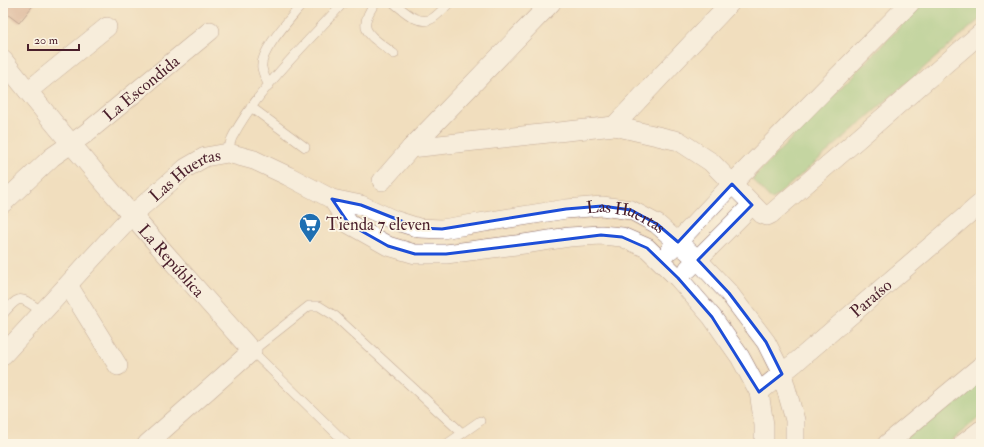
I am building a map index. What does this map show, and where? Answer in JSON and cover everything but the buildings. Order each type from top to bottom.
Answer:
[{"type":"street","points":[[382,181],[411,148],[551,3]]},
{"type":"street","points":[[614,126],[730,3]]},
{"type":"street","points":[[661,260],[732,184],[910,3]]},
{"type":"street","points":[[28,91],[107,27]]},
{"type":"street","name":"La Escondida","points":[[3,203],[52,158],[85,134],[210,31]]},
{"type":"street","points":[[411,148],[614,126],[645,132],[679,142],[711,162],[752,205],[762,214],[767,216],[981,33]]},
{"type":"street","name":"La República","points":[[3,60],[71,144],[252,351]]},
{"type":"street","name":"Las Huertas","points":[[3,355],[132,215],[186,168],[204,157],[228,153],[254,160],[332,199],[361,205],[394,220],[419,228],[442,229],[566,209],[602,206],[631,210],[657,224],[698,260],[729,293],[766,342],[782,374],[795,420],[795,444]]},
{"type":"street","name":"Las Huertas","points":[[332,199],[349,224],[388,246],[415,254],[446,254],[569,237],[601,235],[622,237],[647,248],[678,278],[712,317],[740,357],[759,392],[764,425],[764,444]]},
{"type":"street","name":"Paraíso","points":[[759,392],[782,374],[981,203]]},
{"type":"street","points":[[678,278],[698,260],[752,205]]},
{"type":"street","points":[[68,285],[118,366]]},
{"type":"street","points":[[147,444],[252,351]]},
{"type":"street","points":[[887,444],[981,366]]},
{"type":"street","points":[[963,444],[981,430]]},
{"type":"lane","points":[[269,85],[262,67],[263,57],[270,45],[303,3]]},
{"type":"lane","points":[[228,153],[232,137],[251,107],[343,3]]},
{"type":"lane","points":[[375,3],[367,14],[365,25],[367,32],[394,54]]},
{"type":"lane","points":[[394,3],[413,17],[425,21],[432,19],[449,3]]},
{"type":"lane","points":[[251,107],[305,147]]},
{"type":"lane","points":[[3,314],[14,301],[19,299],[24,300],[43,312]]},
{"type":"lane","points":[[347,444],[252,351],[309,306],[318,306],[335,316],[462,433]]},
{"type":"lane","points":[[447,444],[480,421]]},
{"type":"highlighted area","points":[[732,184],[752,205],[698,260],[729,293],[766,342],[782,374],[759,392],[712,317],[678,278],[647,248],[622,237],[601,235],[446,254],[415,254],[388,246],[349,224],[332,199],[361,205],[419,228],[442,229],[566,209],[602,206],[631,210],[657,224],[678,242]]},
{"type":"green space","points":[[923,3],[981,3],[981,18],[772,200],[752,179]]},
{"type":"green space","points":[[981,375],[981,416],[947,444],[898,444]]},
{"type":"place","name":"Tienda 7 eleven","points":[[310,244]]}]
